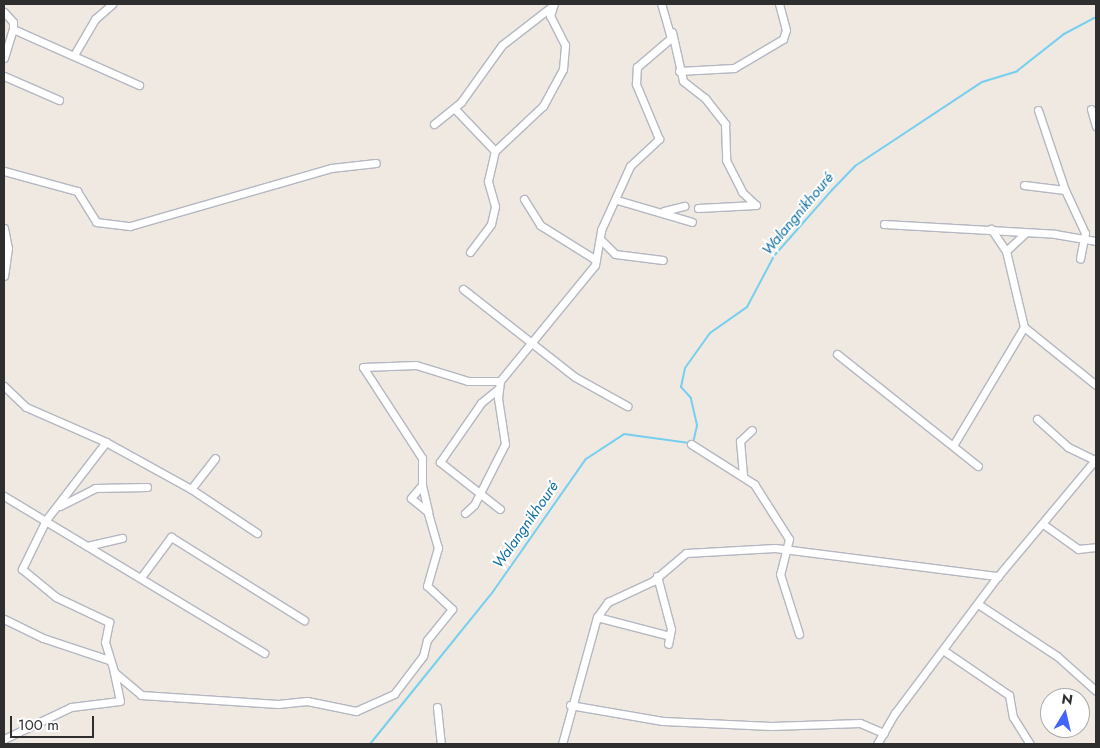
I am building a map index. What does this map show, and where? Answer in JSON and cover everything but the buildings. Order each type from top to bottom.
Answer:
[{"type":"street","points":[[74,55],[95,18],[112,4]]},
{"type":"street","points":[[661,4],[672,32],[679,72],[726,124],[726,160],[742,192],[756,205],[698,208]]},
{"type":"street","points":[[679,72],[734,68],[782,38],[786,30],[779,4]]},
{"type":"street","points":[[434,124],[455,109],[502,45],[552,6]]},
{"type":"street","points":[[470,252],[491,224],[495,206],[488,181],[495,151],[532,117],[558,84],[566,51],[552,24],[552,6]]},
{"type":"street","points":[[4,12],[13,22],[13,29],[4,58]]},
{"type":"street","points":[[13,29],[74,55],[123,81],[139,85]]},
{"type":"street","points":[[500,509],[440,462],[481,403],[499,385],[596,260],[600,239],[630,166],[659,139],[636,84],[637,67],[663,48],[672,32]]},
{"type":"street","points":[[4,76],[59,100]]},
{"type":"street","points":[[455,109],[495,151]]},
{"type":"street","points":[[1091,109],[1096,126]]},
{"type":"street","points":[[1038,110],[1064,190],[1086,238],[1080,259]]},
{"type":"street","points":[[4,171],[77,191],[96,222],[130,226],[330,168],[376,162]]},
{"type":"street","points":[[1024,185],[1064,190]]},
{"type":"street","points":[[524,199],[540,225],[596,260]]},
{"type":"street","points":[[617,200],[692,222]]},
{"type":"street","points":[[658,212],[684,206]]},
{"type":"street","points":[[884,224],[991,229],[1024,234],[1086,238],[1096,241]]},
{"type":"street","points":[[4,228],[8,248],[4,276]]},
{"type":"street","points":[[991,229],[1006,252],[1024,327],[1096,385]]},
{"type":"street","points":[[1006,252],[1024,234]]},
{"type":"street","points":[[600,239],[615,254],[663,260]]},
{"type":"street","points":[[463,289],[575,377],[627,406]]},
{"type":"street","points":[[954,444],[1024,327]]},
{"type":"street","points":[[837,354],[954,444],[978,466]]},
{"type":"street","points":[[114,672],[148,697],[307,701],[356,711],[394,694],[423,656],[427,640],[452,609],[427,586],[438,548],[422,485],[424,473],[417,445],[363,367],[416,365],[468,381],[499,385]]},
{"type":"street","points":[[465,513],[480,495],[505,444],[499,385]]},
{"type":"street","points":[[4,386],[26,407],[106,442],[191,489],[257,533]]},
{"type":"street","points":[[877,744],[998,576],[1096,459],[1068,447],[1037,419]]},
{"type":"street","points":[[743,475],[740,441],[752,430]]},
{"type":"street","points":[[4,739],[71,707],[120,701],[105,642],[109,622],[56,597],[22,568],[46,520],[59,507],[106,442]]},
{"type":"street","points":[[691,444],[718,465],[743,475],[754,484],[789,539],[779,549],[780,574],[800,634]]},
{"type":"street","points":[[191,489],[215,458]]},
{"type":"street","points":[[422,485],[410,498],[428,512]]},
{"type":"street","points":[[59,507],[94,488],[147,487]]},
{"type":"street","points":[[4,496],[87,546],[142,576],[264,653]]},
{"type":"street","points":[[1043,524],[1078,549],[1096,548]]},
{"type":"street","points":[[142,576],[171,537],[304,620]]},
{"type":"street","points":[[87,546],[122,538]]},
{"type":"street","points":[[562,744],[570,705],[597,617],[608,602],[657,576],[686,553],[698,550],[779,549],[998,576]]},
{"type":"street","points":[[657,576],[670,636],[668,644]]},
{"type":"street","points":[[978,604],[1057,656],[1096,691]]},
{"type":"street","points":[[597,617],[670,636]]},
{"type":"street","points":[[4,619],[43,638],[109,660]]},
{"type":"street","points":[[943,650],[1009,695],[1013,717],[1030,744]]},
{"type":"street","points":[[570,705],[663,721],[772,726],[860,723],[884,733]]},
{"type":"street","points":[[437,707],[441,744]]},
{"type":"waterway","name":"Walangnikhouré","points":[[693,443],[697,425],[691,398],[681,387],[685,368],[710,333],[747,307],[774,256],[832,190],[855,166],[982,82],[1017,71],[1064,34],[1096,17]]},
{"type":"waterway","name":"Walangnikhouré","points":[[370,744],[492,593],[586,459],[624,434],[689,443]]}]
